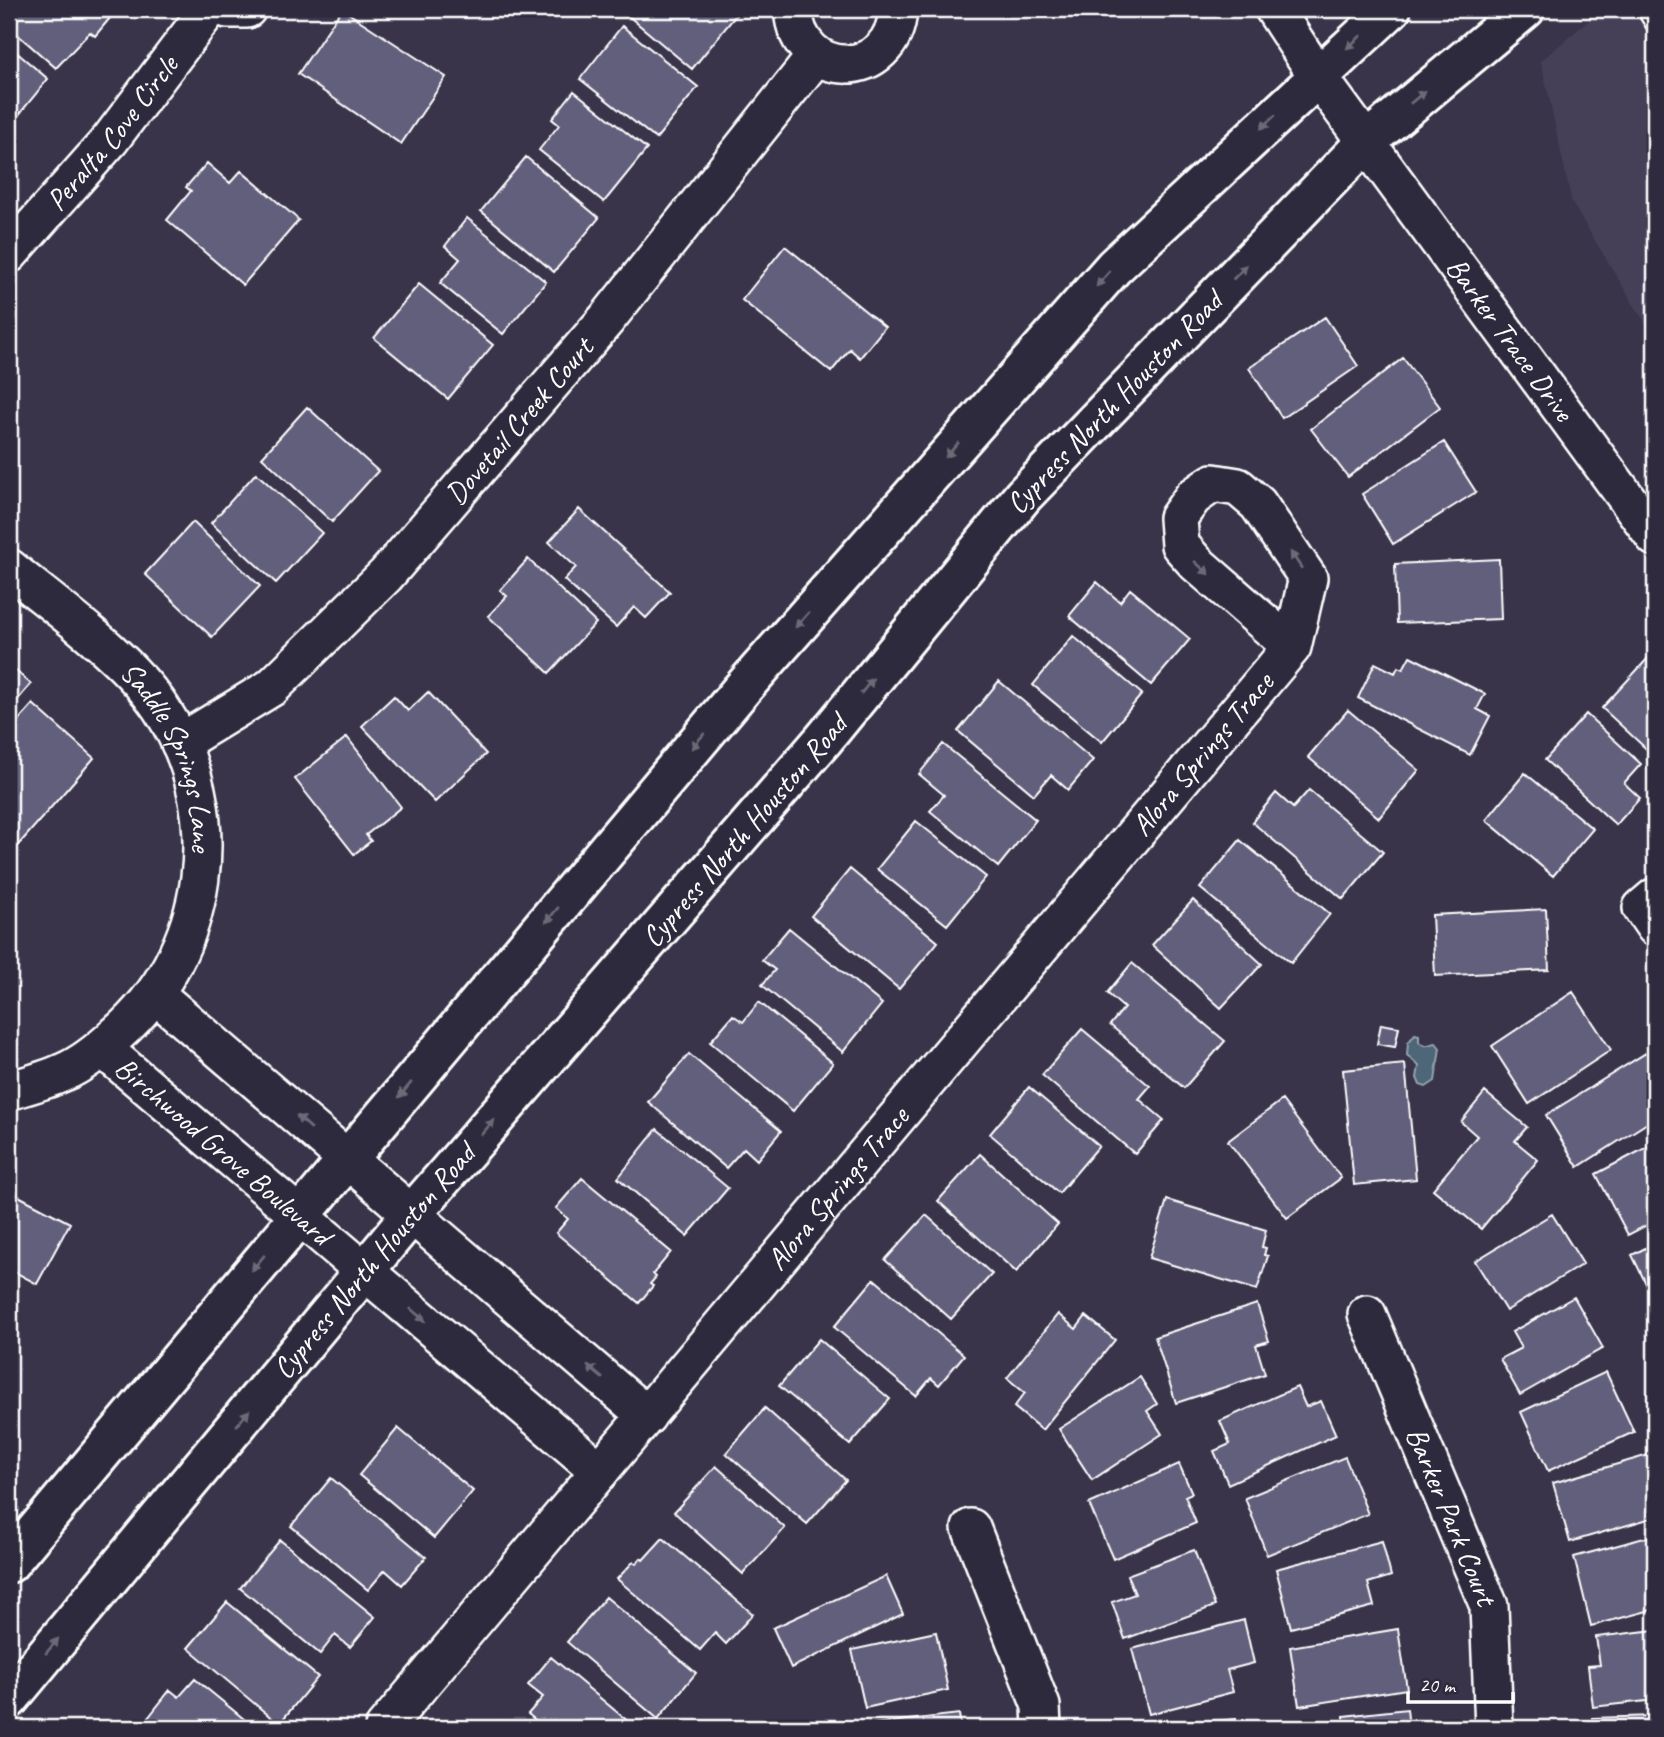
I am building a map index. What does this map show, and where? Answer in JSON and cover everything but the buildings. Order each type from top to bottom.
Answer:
[{"type":"main road","points":[[9,1563],[741,689],[1114,267],[1317,75],[1391,9]]},
{"type":"main road","name":"Cypress North Houston Road","points":[[9,1699],[411,1215],[824,739],[1023,496],[1366,142],[1525,9]]},
{"type":"street","name":"Peralta Cove Circle","points":[[9,254],[110,140],[209,9]]},
{"type":"street","points":[[227,9],[247,9]]},
{"type":"street","points":[[793,9],[795,28],[803,44],[816,56],[831,63],[848,65],[864,62],[879,53],[890,41],[897,26],[898,9]]},
{"type":"street","name":"Barker Trace Drive","points":[[1274,9],[1317,75],[1655,537]]},
{"type":"street","name":"Dovetail Creek Court","points":[[180,743],[272,687],[386,575],[606,320],[816,56]]},
{"type":"street","name":"Saddle Springs Lane","points":[[9,568],[104,647],[138,680],[160,708],[180,743],[196,785],[203,836],[197,899],[182,950],[155,994],[133,1021],[102,1048],[65,1072],[9,1091]]},
{"type":"street","name":"Alora Springs Trace","points":[[384,1728],[1292,646]]},
{"type":"street","points":[[155,994],[647,1416]]},
{"type":"street","name":"Birchwood Grove Boulevard","points":[[102,1048],[600,1471]]},
{"type":"street","name":"Barker Park Court","points":[[1367,1314],[1489,1606],[1494,1728]]},
{"type":"street","points":[[971,1528],[1041,1706],[1042,1728]]},
{"type":"lane","points":[[1647,9],[1655,22]]},
{"type":"shaded area","points":[[1602,9],[1655,9],[1655,339],[1572,203],[1541,61]]},
{"type":"water","points":[[1415,1034],[1419,1035],[1421,1044],[1436,1043],[1440,1048],[1435,1081],[1426,1087],[1420,1085],[1417,1078],[1419,1066],[1407,1055],[1408,1043]]}]
